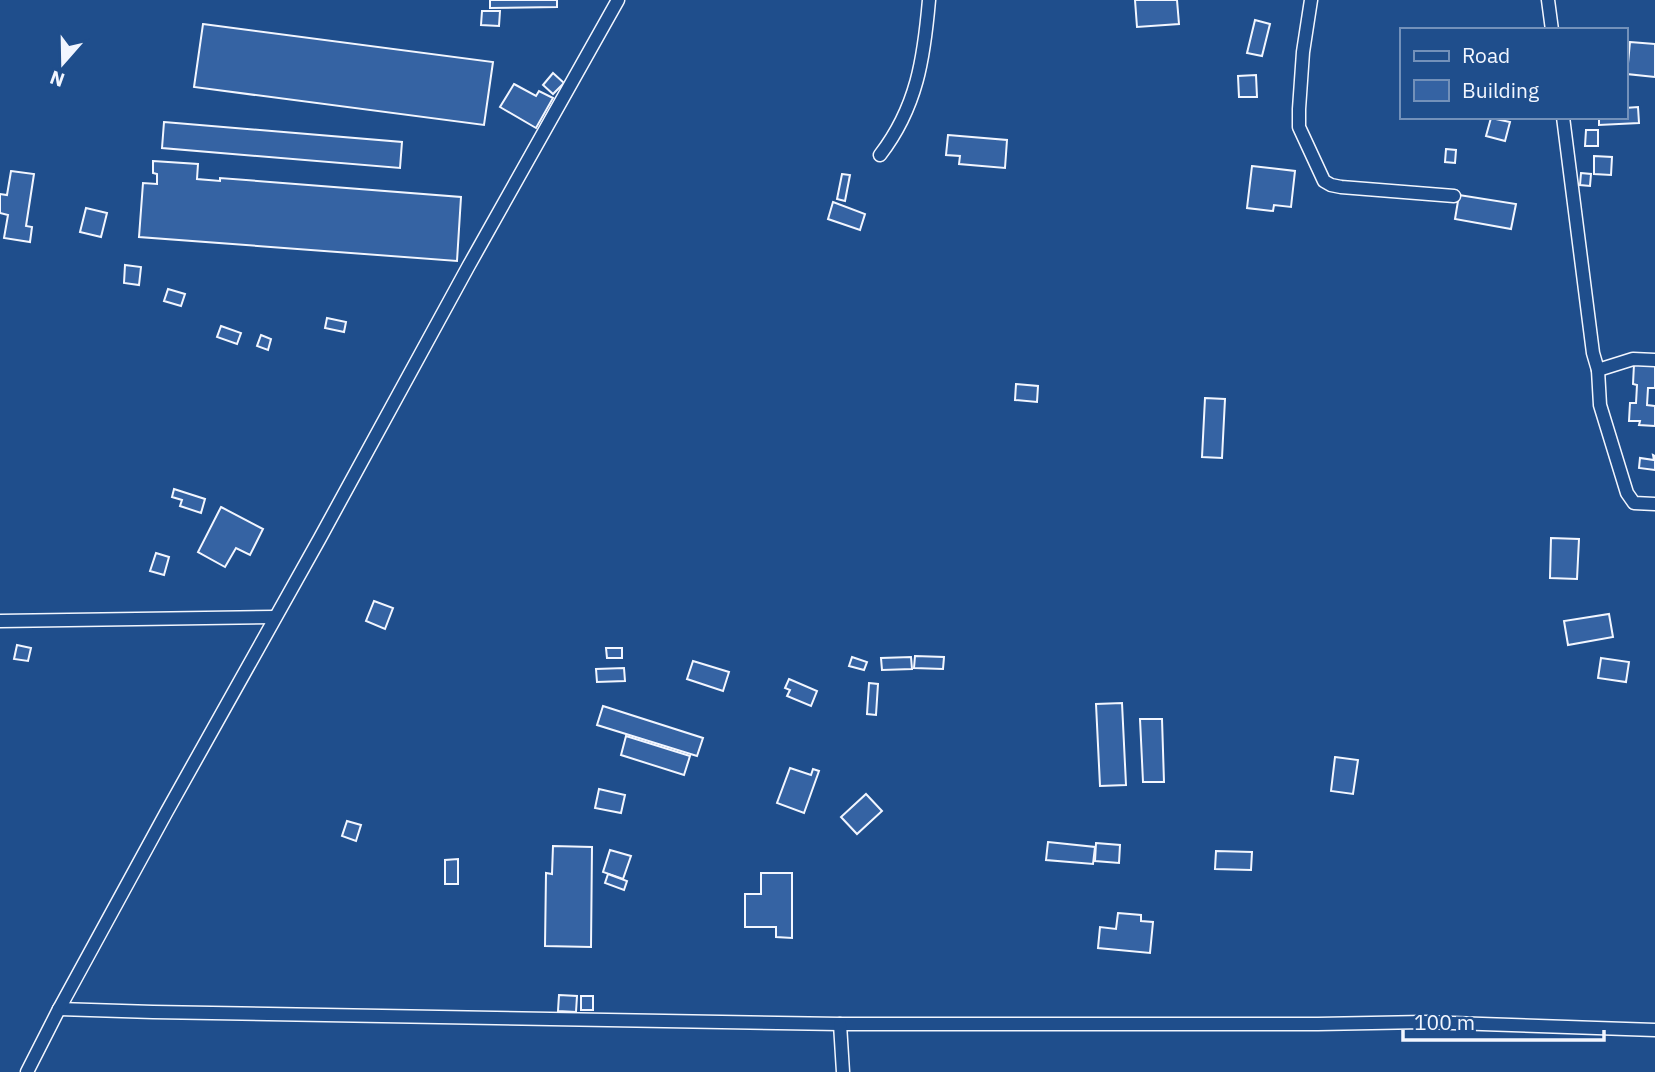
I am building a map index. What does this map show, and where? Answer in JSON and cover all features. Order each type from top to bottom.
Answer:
[{"type":"street","points":[[27,1072],[58,1009],[618,0]]},
{"type":"street","points":[[880,155],[895,135],[918,78],[925,48],[929,0]]},
{"type":"street","points":[[1311,0],[1303,52],[1299,127],[1324,181],[1341,187],[1454,196]]},
{"type":"street","points":[[1548,0],[1552,28]]},
{"type":"street","points":[[1563,119],[1593,353],[1598,370],[1600,405],[1628,493],[1634,503],[1655,505]]},
{"type":"street","points":[[1598,370],[1633,359],[1655,360]]},
{"type":"street","points":[[0,621],[275,617]]},
{"type":"street","points":[[58,1009],[840,1024],[1424,1022],[1655,1030]]},
{"type":"street","points":[[840,1024],[843,1072]]},
{"type":"building","points":[[490,0],[557,0],[557,7],[490,8]]},
{"type":"building","points":[[1135,0],[1177,0],[1179,24],[1137,27]]},
{"type":"building","points":[[482,11],[500,11],[499,26],[481,25]]},
{"type":"building","points":[[1255,20],[1270,24],[1262,56],[1247,53]]},
{"type":"building","points":[[203,24],[493,62],[484,125],[194,87]]},
{"type":"building","points":[[1630,42],[1655,44],[1655,77],[1627,74]]},
{"type":"building","points":[[553,73],[564,83],[553,94],[543,85]]},
{"type":"building","points":[[1256,75],[1257,97],[1239,97],[1238,76]]},
{"type":"building","points":[[514,84],[536,96],[539,91],[553,98],[536,128],[500,107]]},
{"type":"building","points":[[1638,107],[1639,123],[1599,125],[1599,119],[1627,119],[1627,108]]},
{"type":"building","points":[[1491,119],[1510,122],[1505,141],[1486,136]]},
{"type":"building","points":[[164,122],[402,142],[400,168],[162,148]]},
{"type":"building","points":[[1586,130],[1598,130],[1598,146],[1585,146]]},
{"type":"building","points":[[948,135],[1007,140],[1005,168],[959,164],[960,156],[946,155]]},
{"type":"building","points":[[1446,149],[1456,150],[1455,163],[1445,162]]},
{"type":"building","points":[[1594,156],[1612,157],[1611,175],[1594,174]]},
{"type":"building","points":[[153,161],[198,164],[197,179],[220,181],[220,178],[461,197],[457,261],[139,237],[143,183],[157,184]]},
{"type":"building","points":[[1252,166],[1295,171],[1291,207],[1274,205],[1273,211],[1247,208]]},
{"type":"building","points":[[11,171],[34,174],[26,226],[32,227],[30,242],[4,238],[8,215],[0,213],[0,194],[7,195]]},
{"type":"building","points":[[1581,173],[1591,174],[1590,186],[1580,185]]},
{"type":"building","points":[[842,174],[850,175],[845,201],[837,199]]},
{"type":"building","points":[[1459,195],[1516,204],[1511,229],[1455,219]]},
{"type":"building","points":[[833,202],[865,214],[860,230],[828,219]]},
{"type":"building","points":[[86,208],[107,213],[101,237],[80,232]]},
{"type":"building","points":[[125,265],[141,267],[139,285],[124,283]]},
{"type":"building","points":[[168,289],[185,294],[181,306],[164,301]]},
{"type":"building","points":[[327,318],[346,322],[344,332],[325,328]]},
{"type":"building","points":[[221,326],[241,333],[237,344],[217,337]]},
{"type":"building","points":[[261,335],[271,339],[268,350],[257,346]]},
{"type":"building","points":[[1634,364],[1655,366],[1655,388],[1648,388],[1647,405],[1655,406],[1655,426],[1629,421],[1630,403],[1636,403]]},
{"type":"building","points":[[1016,384],[1038,386],[1037,402],[1015,400]]},
{"type":"building","points":[[1205,398],[1225,399],[1222,458],[1202,457]]},
{"type":"building","points":[[1653,455],[1655,456],[1655,470],[1639,468],[1640,458],[1654,460]]},
{"type":"building","points":[[174,489],[205,499],[201,513],[180,506],[182,500],[172,497]]},
{"type":"building","points":[[221,507],[263,529],[250,555],[236,548],[225,567],[198,552]]},
{"type":"building","points":[[1551,538],[1579,539],[1577,579],[1550,578]]},
{"type":"building","points":[[156,553],[169,557],[164,575],[150,571]]},
{"type":"building","points":[[374,601],[393,608],[385,629],[366,621]]},
{"type":"building","points":[[1609,614],[1613,637],[1568,645],[1564,621]]},
{"type":"building","points":[[17,645],[31,648],[28,661],[14,659]]},
{"type":"building","points":[[606,648],[622,648],[622,658],[607,658]]},
{"type":"building","points":[[915,656],[944,657],[943,669],[914,668]]},
{"type":"building","points":[[852,657],[867,662],[864,670],[849,666]]},
{"type":"building","points":[[911,657],[912,669],[882,670],[881,658]]},
{"type":"building","points":[[1601,658],[1629,662],[1626,682],[1598,678]]},
{"type":"building","points":[[693,661],[729,672],[723,691],[687,679]]},
{"type":"building","points":[[624,668],[625,681],[597,682],[596,669]]},
{"type":"building","points":[[789,679],[817,691],[811,706],[787,696],[790,690],[785,688]]},
{"type":"building","points":[[869,683],[878,684],[876,715],[867,714]]},
{"type":"building","points":[[1122,703],[1126,785],[1100,786],[1096,704]]},
{"type":"building","points":[[603,706],[703,738],[697,756],[597,725]]},
{"type":"building","points":[[1140,719],[1162,719],[1164,782],[1143,782]]},
{"type":"building","points":[[626,736],[690,756],[684,775],[621,755]]},
{"type":"building","points":[[1335,757],[1358,760],[1353,794],[1331,791]]},
{"type":"building","points":[[790,768],[811,775],[813,769],[819,771],[804,813],[777,803]]},
{"type":"building","points":[[599,789],[625,795],[621,813],[595,808]]},
{"type":"building","points":[[866,794],[882,811],[857,834],[841,817]]},
{"type":"building","points":[[347,821],[361,825],[356,841],[342,836]]},
{"type":"building","points":[[1048,842],[1095,847],[1093,864],[1046,860]]},
{"type":"building","points":[[1096,843],[1120,845],[1119,863],[1095,861]]},
{"type":"building","points":[[553,846],[592,847],[591,947],[545,946],[546,873],[552,874]]},
{"type":"building","points":[[610,850],[631,856],[623,879],[603,872]]},
{"type":"building","points":[[1216,851],[1252,852],[1251,870],[1215,869]]},
{"type":"building","points":[[458,859],[458,884],[445,884],[445,860]]},
{"type":"building","points":[[761,873],[792,873],[792,938],[776,937],[776,927],[745,927],[745,894],[761,894]]},
{"type":"building","points":[[608,874],[627,881],[624,890],[605,883]]},
{"type":"building","points":[[1118,913],[1141,915],[1141,921],[1153,922],[1150,953],[1098,948],[1100,927],[1116,929]]},
{"type":"building","points":[[559,995],[577,996],[576,1012],[558,1011]]},
{"type":"building","points":[[581,996],[593,996],[593,1010],[581,1010]]}]
